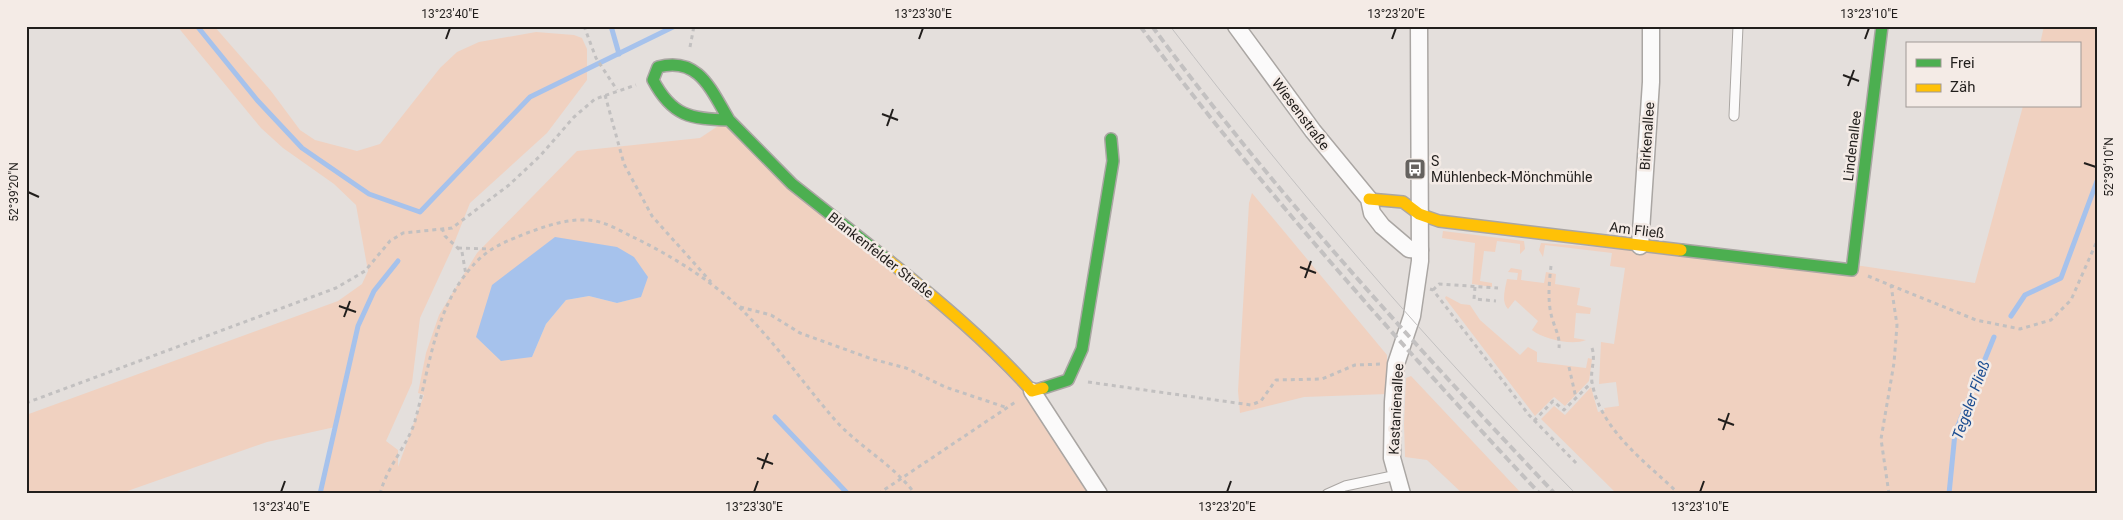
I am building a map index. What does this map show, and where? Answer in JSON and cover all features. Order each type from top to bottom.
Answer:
[{"type":"street","name":"Wiesenstraße","points":[[1236,26],[1313,131],[1368,199],[1372,213],[1382,226],[1409,248],[1420,250]]},
{"type":"street","name":"Kastanienallee","points":[[1402,494],[1392,458],[1396,364],[1412,316],[1418,287],[1420,250],[1419,26]]},
{"type":"street","name":"Birkenallee","points":[[1640,246],[1651,82],[1651,26]]},
{"type":"street","name":"Lindenallee","points":[[1852,270],[1882,26]]},
{"type":"street","name":"Blankenfelder Straße","points":[[653,80],[658,66],[674,63],[693,70],[709,88],[729,120],[792,184],[951,310],[1006,362],[1032,391],[1099,494]]},
{"type":"street","points":[[653,80],[662,100],[685,116],[729,120]]},
{"type":"street","points":[[1032,391],[1068,380],[1082,349],[1113,161],[1111,139]]},
{"type":"street","points":[[1368,199],[1403,202],[1419,214]]},
{"type":"street","name":"Am Fließ","points":[[1419,214],[1439,221],[1852,270]]},
{"type":"lane","points":[[1734,116],[1738,26]]},
{"type":"lane","points":[[1327,494],[1345,486],[1397,475]]},
{"type":"path","points":[[584,26],[596,58],[617,90]]},
{"type":"path","points":[[26,403],[336,288],[365,271],[390,241],[403,233],[452,228],[509,185],[540,156],[574,117],[594,99],[617,90],[653,80]]},
{"type":"path","points":[[605,95],[624,164],[652,216],[715,286],[759,328],[836,422],[904,478],[915,494]]},
{"type":"path","points":[[380,494],[384,476],[414,423],[438,328],[460,283],[479,257],[490,249],[540,228],[564,221],[587,220],[603,223],[654,247],[715,286]]},
{"type":"path","points":[[442,228],[445,236],[462,252],[466,275]]},
{"type":"path","points":[[1852,270],[1976,320],[2020,329],[2051,320],[2071,300],[2097,241]]},
{"type":"path","points":[[458,248],[490,249]]},
{"type":"path","points":[[1551,266],[1549,301],[1552,321],[1560,338],[1559,348]]},
{"type":"path","points":[[1498,288],[1440,284],[1433,290],[1534,421],[1577,464]]},
{"type":"path","points":[[1889,494],[1881,439],[1894,363],[1898,325],[1891,285]]},
{"type":"path","points":[[1475,287],[1474,298],[1496,301]]},
{"type":"path","points":[[738,307],[771,315],[800,333],[906,368],[944,387],[1008,408]]},
{"type":"path","points":[[1592,348],[1595,356],[1592,382],[1601,411],[1612,428],[1679,494]]},
{"type":"path","points":[[1068,380],[1251,405],[1261,401],[1276,380],[1322,379],[1355,365],[1396,364]]},
{"type":"path","points":[[1569,367],[1576,398]]},
{"type":"path","points":[[1534,421],[1553,401],[1564,410],[1592,382]]},
{"type":"path","points":[[878,494],[1032,391]]},
{"type":"shaded area","points":[[177,26],[214,26],[271,91],[300,130],[315,140],[357,151],[380,144],[440,68],[457,52],[479,42],[536,32],[574,35],[582,38],[587,49],[587,80],[547,133],[470,203],[451,251],[420,318],[412,383],[386,441],[398,450],[398,467],[424,395],[418,393],[426,353],[439,315],[477,253],[577,151],[700,138],[727,120],[1004,365],[1099,494],[320,494],[335,427],[267,442],[119,494],[26,494],[26,415],[338,301],[362,284],[368,271],[356,205],[334,184],[283,148],[261,128]],"holes":[[[555,238],[647,277],[640,297],[617,303],[589,296],[566,300],[546,324],[532,357]]]},
{"type":"shaded area","points":[[2044,26],[2097,26],[2097,494],[1617,494],[1541,419],[1554,406],[1565,415],[1591,387],[1598,412],[1605,410],[1604,408],[1619,406],[1616,382],[1599,384],[1601,342],[1614,344],[1625,268],[1610,266],[1612,253],[1545,245],[1543,257],[1539,250],[1541,243],[1862,266],[1975,283],[2022,108],[2080,108],[2080,42],[2040,42]]},
{"type":"shaded area","points":[[1252,193],[1387,355],[1387,394],[1304,397],[1240,413],[1238,391],[1249,203]]},
{"type":"shaded area","points":[[1443,231],[1524,241],[1525,249],[1520,254],[1520,244],[1497,241],[1495,252],[1484,251],[1480,281],[1492,283],[1492,287],[1472,284],[1475,243],[1442,238]]},
{"type":"shaded area","points":[[1511,268],[1522,270],[1521,280],[1544,283],[1546,272],[1556,274],[1555,284],[1580,288],[1577,305],[1591,308],[1590,314],[1576,313],[1574,338],[1586,340],[1566,342],[1543,336],[1532,330],[1538,321],[1515,300],[1508,309],[1504,299],[1507,279],[1517,280],[1518,273],[1508,272]]},
{"type":"shaded area","points":[[1446,296],[1461,304],[1470,305],[1480,320],[1520,355],[1528,347],[1537,352],[1537,362],[1586,368],[1588,358],[1592,359],[1589,381],[1565,406],[1554,397],[1535,416],[1445,298]]},
{"type":"shaded area","points":[[1411,376],[1522,494],[1463,494],[1427,460],[1405,457],[1406,378]]},
{"type":"water","points":[[555,237],[617,247],[634,257],[648,277],[641,297],[617,303],[589,296],[566,300],[546,324],[532,357],[501,361],[476,337],[492,285]]},
{"type":"waterway","points":[[197,26],[257,100],[302,148],[369,194],[420,212],[530,97],[675,26]]},
{"type":"waterway","points":[[611,26],[619,54]]},
{"type":"waterway","name":"Tegeler Fließ","points":[[2011,316],[2025,295],[2061,278],[2097,181]]},
{"type":"waterway","points":[[320,494],[358,326],[374,291],[398,261]]},
{"type":"waterway","name":"Tegeler Fließ","points":[[1949,494],[1955,433],[1994,337]]},
{"type":"waterway","points":[[775,417],[848,494]]},
{"type":"tram line","points":[[1170,26],[1266,148],[1365,266],[1469,382],[1576,494]]},
{"type":"railway","points":[[1140,26],[1235,148],[1334,266],[1384,324],[1540,494]]},
{"type":"railway","points":[[1152,26],[1247,148],[1346,266],[1555,494]]},
{"type":"traffic: fast","points":[[1681,250],[1852,270],[1882,26]]},
{"type":"traffic: fast","points":[[729,120],[709,87],[694,71],[684,66],[658,67],[653,80],[667,101],[675,108],[693,116],[729,120],[792,184],[888,260]]},
{"type":"traffic: fast","points":[[1043,388],[1068,380],[1082,349],[1113,161],[1111,139]]},
{"type":"traffic: slow","points":[[1369,199],[1403,202],[1419,214],[1439,221],[1681,250]]},
{"type":"traffic: slow","points":[[888,260],[963,323],[1032,391],[1043,388]]},
{"type":"place","name":"S Mühlenbeck-Mönchmühle","points":[[1415,169]]}]
